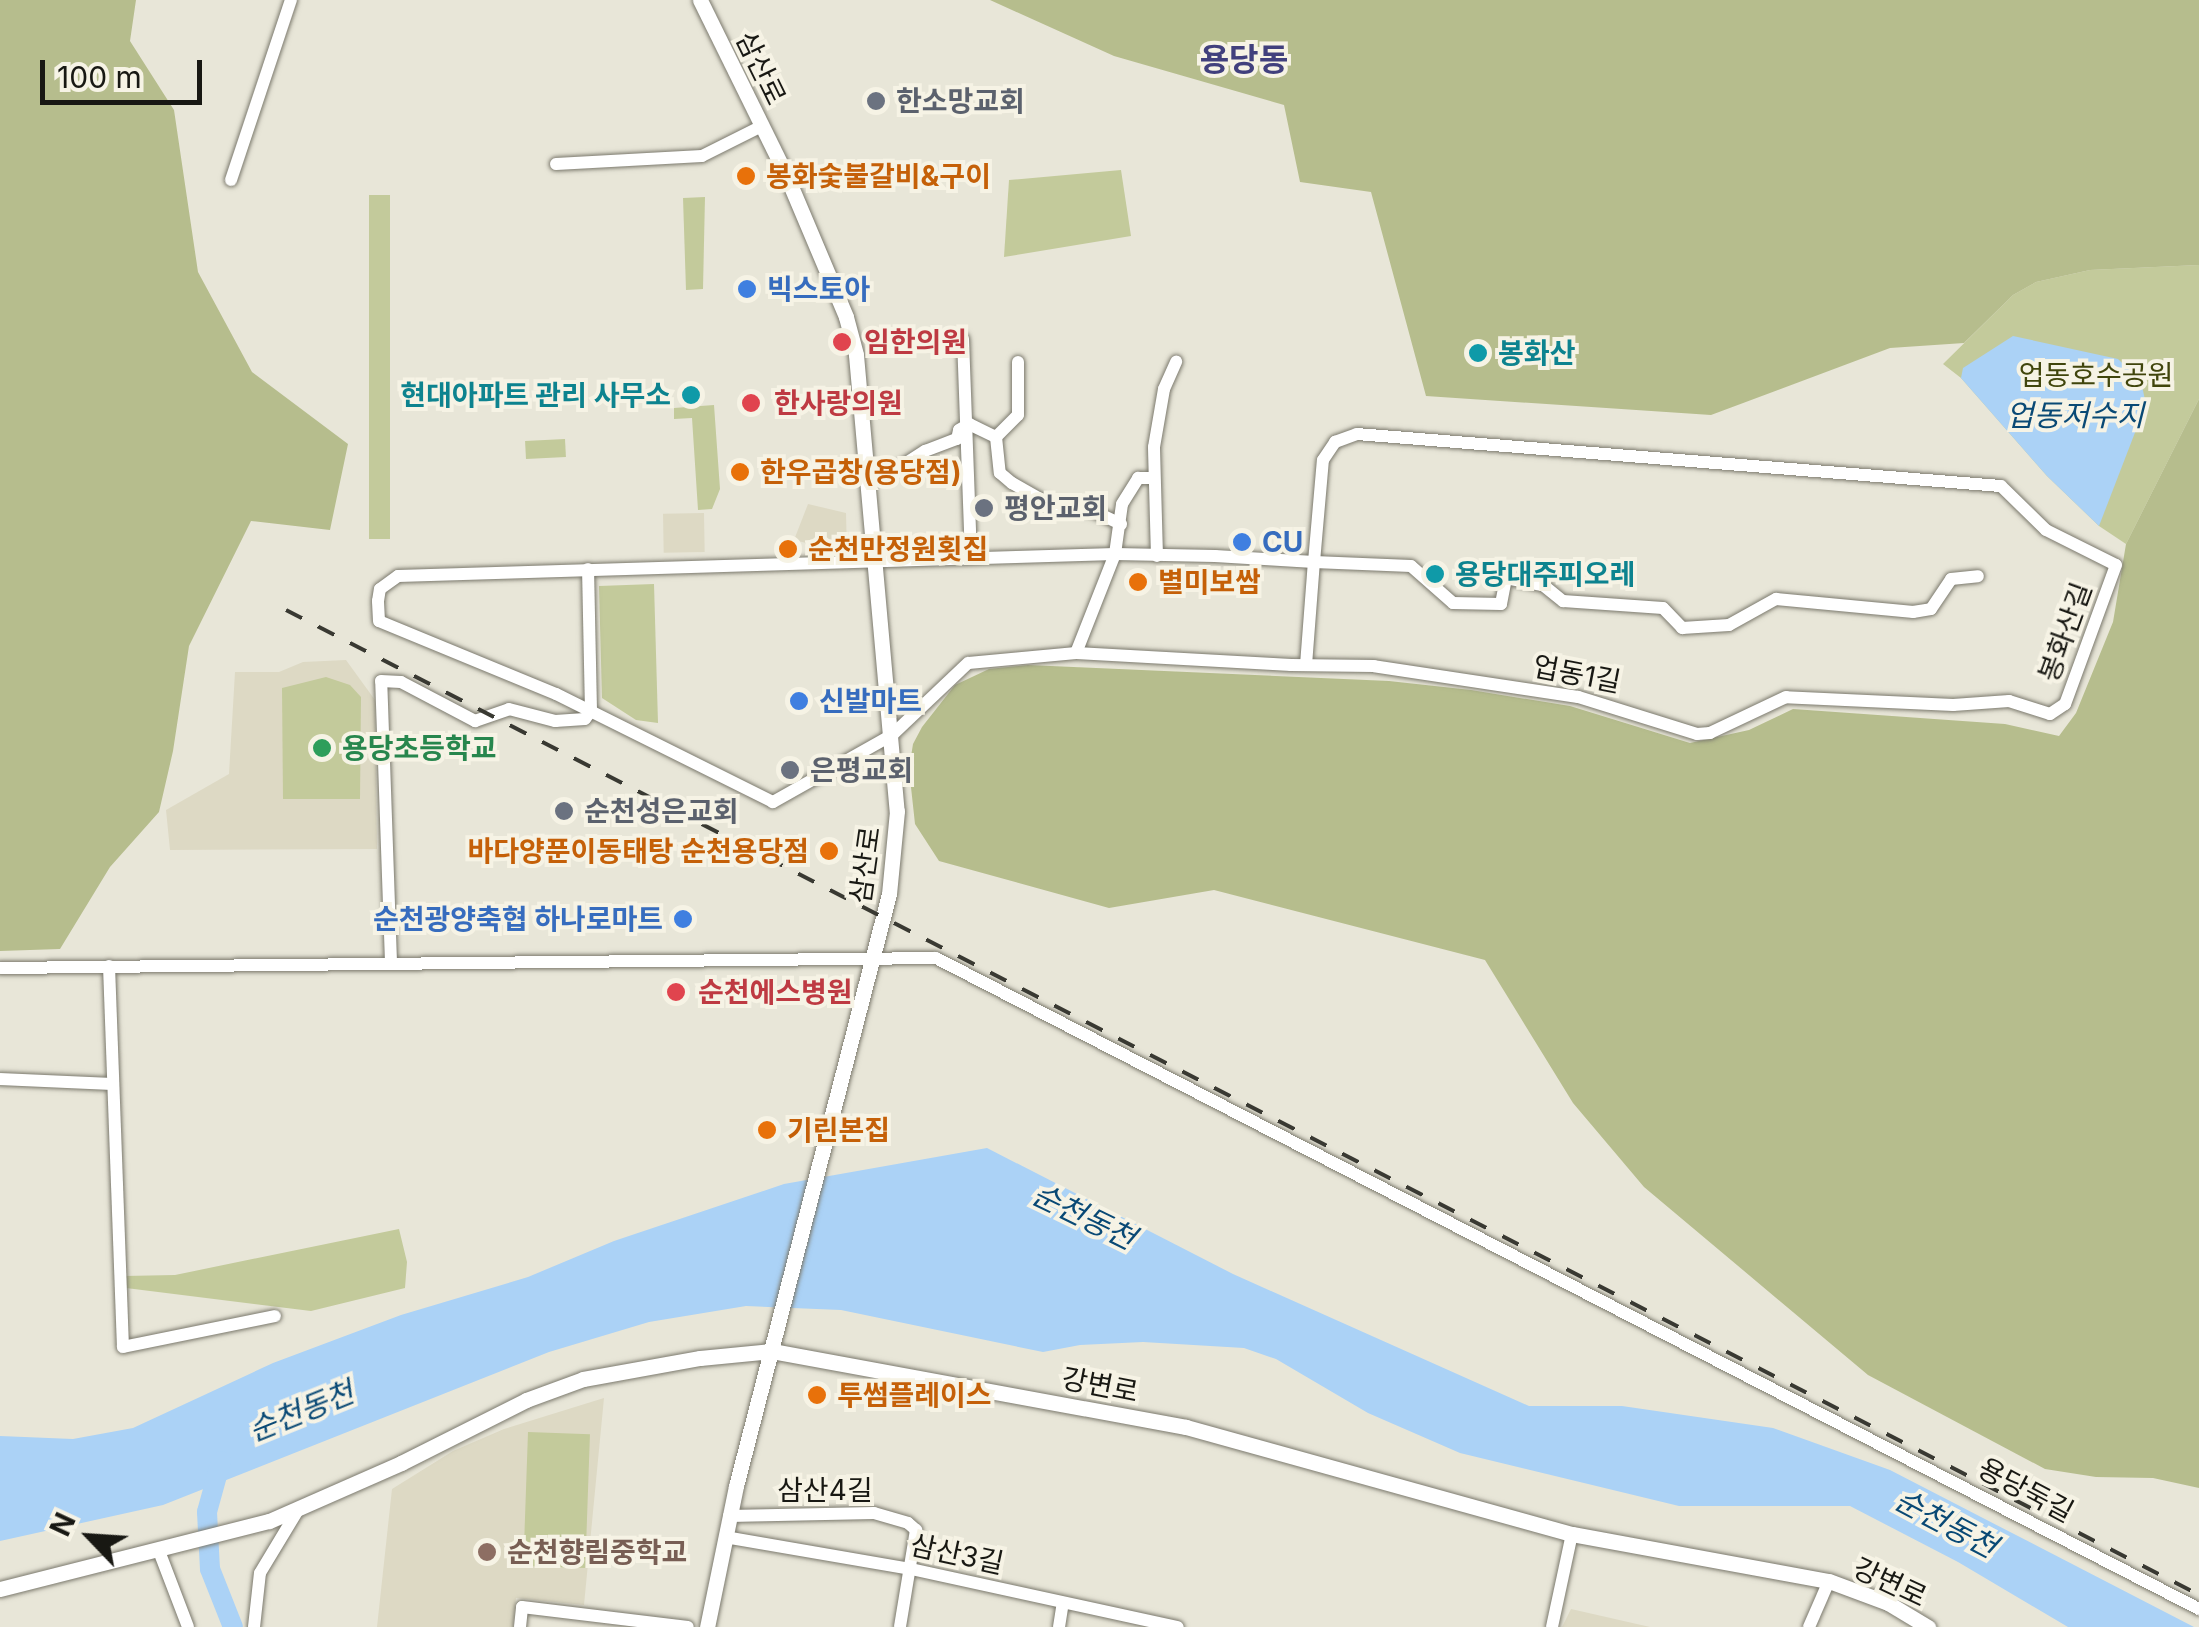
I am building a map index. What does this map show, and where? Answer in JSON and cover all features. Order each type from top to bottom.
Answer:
[{"type":"main road","name":"삼산로","points":[[700,0],[762,126],[846,317],[856,355],[892,735],[896,838],[889,894],[772,1351]]},
{"type":"main road","name":"강변로","points":[[159,1551],[298,1510],[526,1400],[583,1379],[672,1362],[772,1351],[1186,1427],[1572,1534],[1828,1582],[1888,1603],[1928,1627]]},
{"type":"main road","points":[[707,1627],[729,1516],[772,1351]]},
{"type":"main road","points":[[0,1589],[159,1551]]},
{"type":"street","points":[[231,180],[291,0]]},
{"type":"street","points":[[556,164],[702,156],[762,126]]},
{"type":"street","points":[[964,339],[971,556]]},
{"type":"street","points":[[996,438],[1018,415],[1018,362]]},
{"type":"street","points":[[1158,556],[1156,423],[1176,362]]},
{"type":"street","points":[[867,474],[900,467],[925,451],[957,439],[966,426]]},
{"type":"street","points":[[966,426],[996,438]]},
{"type":"street","name":"봉화산길","points":[[1314,562],[1323,460],[1335,442],[1357,434],[2002,486],[2046,530],[2116,565],[2065,704],[2055,713]]},
{"type":"street","points":[[996,438],[1000,473],[1012,483],[1049,504],[1092,511],[1121,524]]},
{"type":"street","points":[[1076,653],[1115,554],[1122,504],[1138,478],[1154,478]]},
{"type":"street","points":[[591,711],[379,621],[380,588],[398,576],[1115,554],[1410,566],[1453,603],[1501,604],[1506,578],[1543,585],[1562,600],[1663,608],[1682,628],[1729,625],[1776,599],[1913,612],[1931,609],[1951,579],[1978,576]]},
{"type":"street","points":[[1306,665],[1314,562]]},
{"type":"street","points":[[390,962],[381,681],[402,682],[475,722],[508,708],[564,722],[585,719],[591,711],[588,569]]},
{"type":"street","name":"업동1길","points":[[591,711],[773,802],[892,735],[968,663],[1076,653],[1374,666],[1578,697],[1697,734],[1710,733],[1786,697],[1952,705],[2009,701],[2055,713]]},
{"type":"street","name":"용당둑길","points":[[0,968],[872,960],[917,955],[945,962],[2199,1609]]},
{"type":"street","points":[[110,966],[123,1348],[274,1316]]},
{"type":"street","points":[[0,1079],[112,1084]]},
{"type":"street","points":[[254,1627],[260,1573],[298,1510]]},
{"type":"street","name":"삼산4길","points":[[729,1516],[874,1513],[897,1517],[916,1530],[911,1569]]},
{"type":"street","points":[[1552,1627],[1572,1534]]},
{"type":"street","name":"삼산3길","points":[[725,1537],[911,1569],[1178,1627]]},
{"type":"street","points":[[159,1551],[188,1627]]},
{"type":"street","points":[[900,1627],[911,1569]]},
{"type":"street","points":[[1810,1627],[1828,1582]]},
{"type":"street","points":[[1059,1627],[1063,1603]]},
{"type":"street","points":[[520,1627],[522,1607],[688,1627]]},
{"type":"shaded area","points":[[808,504],[846,513],[847,553],[794,540]]},
{"type":"shaded area","points":[[704,513],[705,552],[664,553],[663,514]]},
{"type":"shaded area","name":"용당초등학교","points":[[346,660],[375,700],[377,849],[170,850],[166,810],[229,774],[235,672],[279,672],[303,662]]},
{"type":"shaded area","name":"순천향림중학교","points":[[604,1398],[584,1605],[516,1598],[513,1627],[377,1627],[392,1489],[453,1451],[504,1429]]},
{"type":"shaded area","points":[[1571,1609],[1650,1627],[1562,1627]]},
{"type":"green space","points":[[0,0],[136,0],[130,41],[174,110],[198,272],[252,372],[348,444],[330,530],[251,521],[189,646],[159,812],[110,867],[60,949],[0,951]]},
{"type":"green space","points":[[990,0],[2199,0],[2199,265],[2090,270],[2036,282],[2013,295],[1964,343],[1890,348],[1711,415],[1426,396],[1371,192],[1300,182],[1284,105],[1114,56]]},
{"type":"green space","points":[[1121,170],[1131,236],[1004,257],[1009,180]]},
{"type":"green space","points":[[369,195],[390,195],[390,539],[369,539]]},
{"type":"green space","points":[[705,197],[703,289],[686,290],[683,198]]},
{"type":"green space","name":"업동호수공원","points":[[2199,265],[2199,399],[2126,544],[2099,526],[2047,476],[1961,378],[1943,364],[2013,295],[2036,282],[2090,270]]},
{"type":"green space","points":[[2199,399],[2199,1488],[2153,1478],[2096,1477],[2045,1469],[1868,1375],[1644,1187],[1573,1103],[1485,960],[1214,890],[1109,908],[939,861],[915,824],[909,769],[913,744],[922,727],[955,685],[989,669],[1028,665],[1389,681],[1471,690],[1570,706],[1690,743],[1749,730],[1793,709],[2005,724],[2059,736],[2076,713],[2113,622],[2126,544]]},
{"type":"green space","points":[[714,405],[720,489],[712,509],[698,510],[692,418],[674,419],[674,408]]},
{"type":"green space","points":[[565,439],[566,457],[526,459],[525,441]]},
{"type":"green space","points":[[654,584],[658,723],[636,720],[602,698],[599,586]]},
{"type":"green space","name":"용당초등학교","points":[[326,677],[350,685],[361,697],[360,799],[283,799],[282,688]]},
{"type":"green space","points":[[399,1229],[407,1262],[405,1288],[311,1311],[126,1288],[124,1276],[175,1275]]},
{"type":"green space","points":[[528,1432],[590,1434],[585,1568],[523,1566]]},
{"type":"water","name":"업동저수지","points":[[2013,336],[2118,359],[2141,381],[2145,400],[2141,417],[2099,526],[2047,476],[1961,378],[1963,368]]},
{"type":"water","name":"순천동천","points":[[987,1148],[1233,1274],[1529,1406],[1622,1406],[1773,1428],[1890,1470],[2194,1627],[2068,1627],[1958,1562],[1850,1506],[1679,1506],[1460,1453],[1368,1413],[1276,1359],[1244,1348],[1143,1342],[1080,1345],[1043,1352],[841,1310],[746,1306],[649,1322],[549,1352],[163,1505],[0,1541],[0,1436],[73,1439],[133,1428],[273,1363],[401,1315],[528,1277],[614,1241],[784,1184]]},
{"type":"waterway","points":[[221,1461],[207,1512],[210,1569],[233,1627]]},
{"type":"railway","points":[[286,610],[2199,1595]]},
{"type":"place","name":"한소망교회","points":[[876,101]]},
{"type":"place","name":"봉화숯불갈비&구이","points":[[746,176]]},
{"type":"place","name":"빅스토아","points":[[747,289]]},
{"type":"place","name":"임한의원","points":[[842,342]]},
{"type":"place","name":"봉화산","points":[[1478,353]]},
{"type":"place","name":"현대아파트 관리 사무소","points":[[691,395]]},
{"type":"place","name":"한사랑의원","points":[[751,403]]},
{"type":"place","name":"한우곱창(용당점)","points":[[740,472]]},
{"type":"place","name":"평안교회","points":[[984,508]]},
{"type":"place","name":"CU","points":[[1242,542]]},
{"type":"place","name":"순천만정원횟집","points":[[788,549]]},
{"type":"place","name":"용당대주피오레","points":[[1435,574]]},
{"type":"place","name":"별미보쌈","points":[[1138,582]]},
{"type":"place","name":"신발마트","points":[[799,701]]},
{"type":"place","name":"용당초등학교","points":[[322,748]]},
{"type":"place","name":"은평교회","points":[[790,770]]},
{"type":"place","name":"순천성은교회","points":[[564,811]]},
{"type":"place","name":"바다양푼이동태탕 순천용당점","points":[[829,851]]},
{"type":"place","name":"순천광양축협 하나로마트","points":[[683,919]]},
{"type":"place","name":"순천에스병원","points":[[676,992]]},
{"type":"place","name":"기린본집","points":[[767,1130]]},
{"type":"place","name":"투썸플레이스","points":[[817,1395]]},
{"type":"place","name":"순천향림중학교","points":[[487,1552]]},
{"type":"district","name":"용당동","points":[[1244,60]]}]
